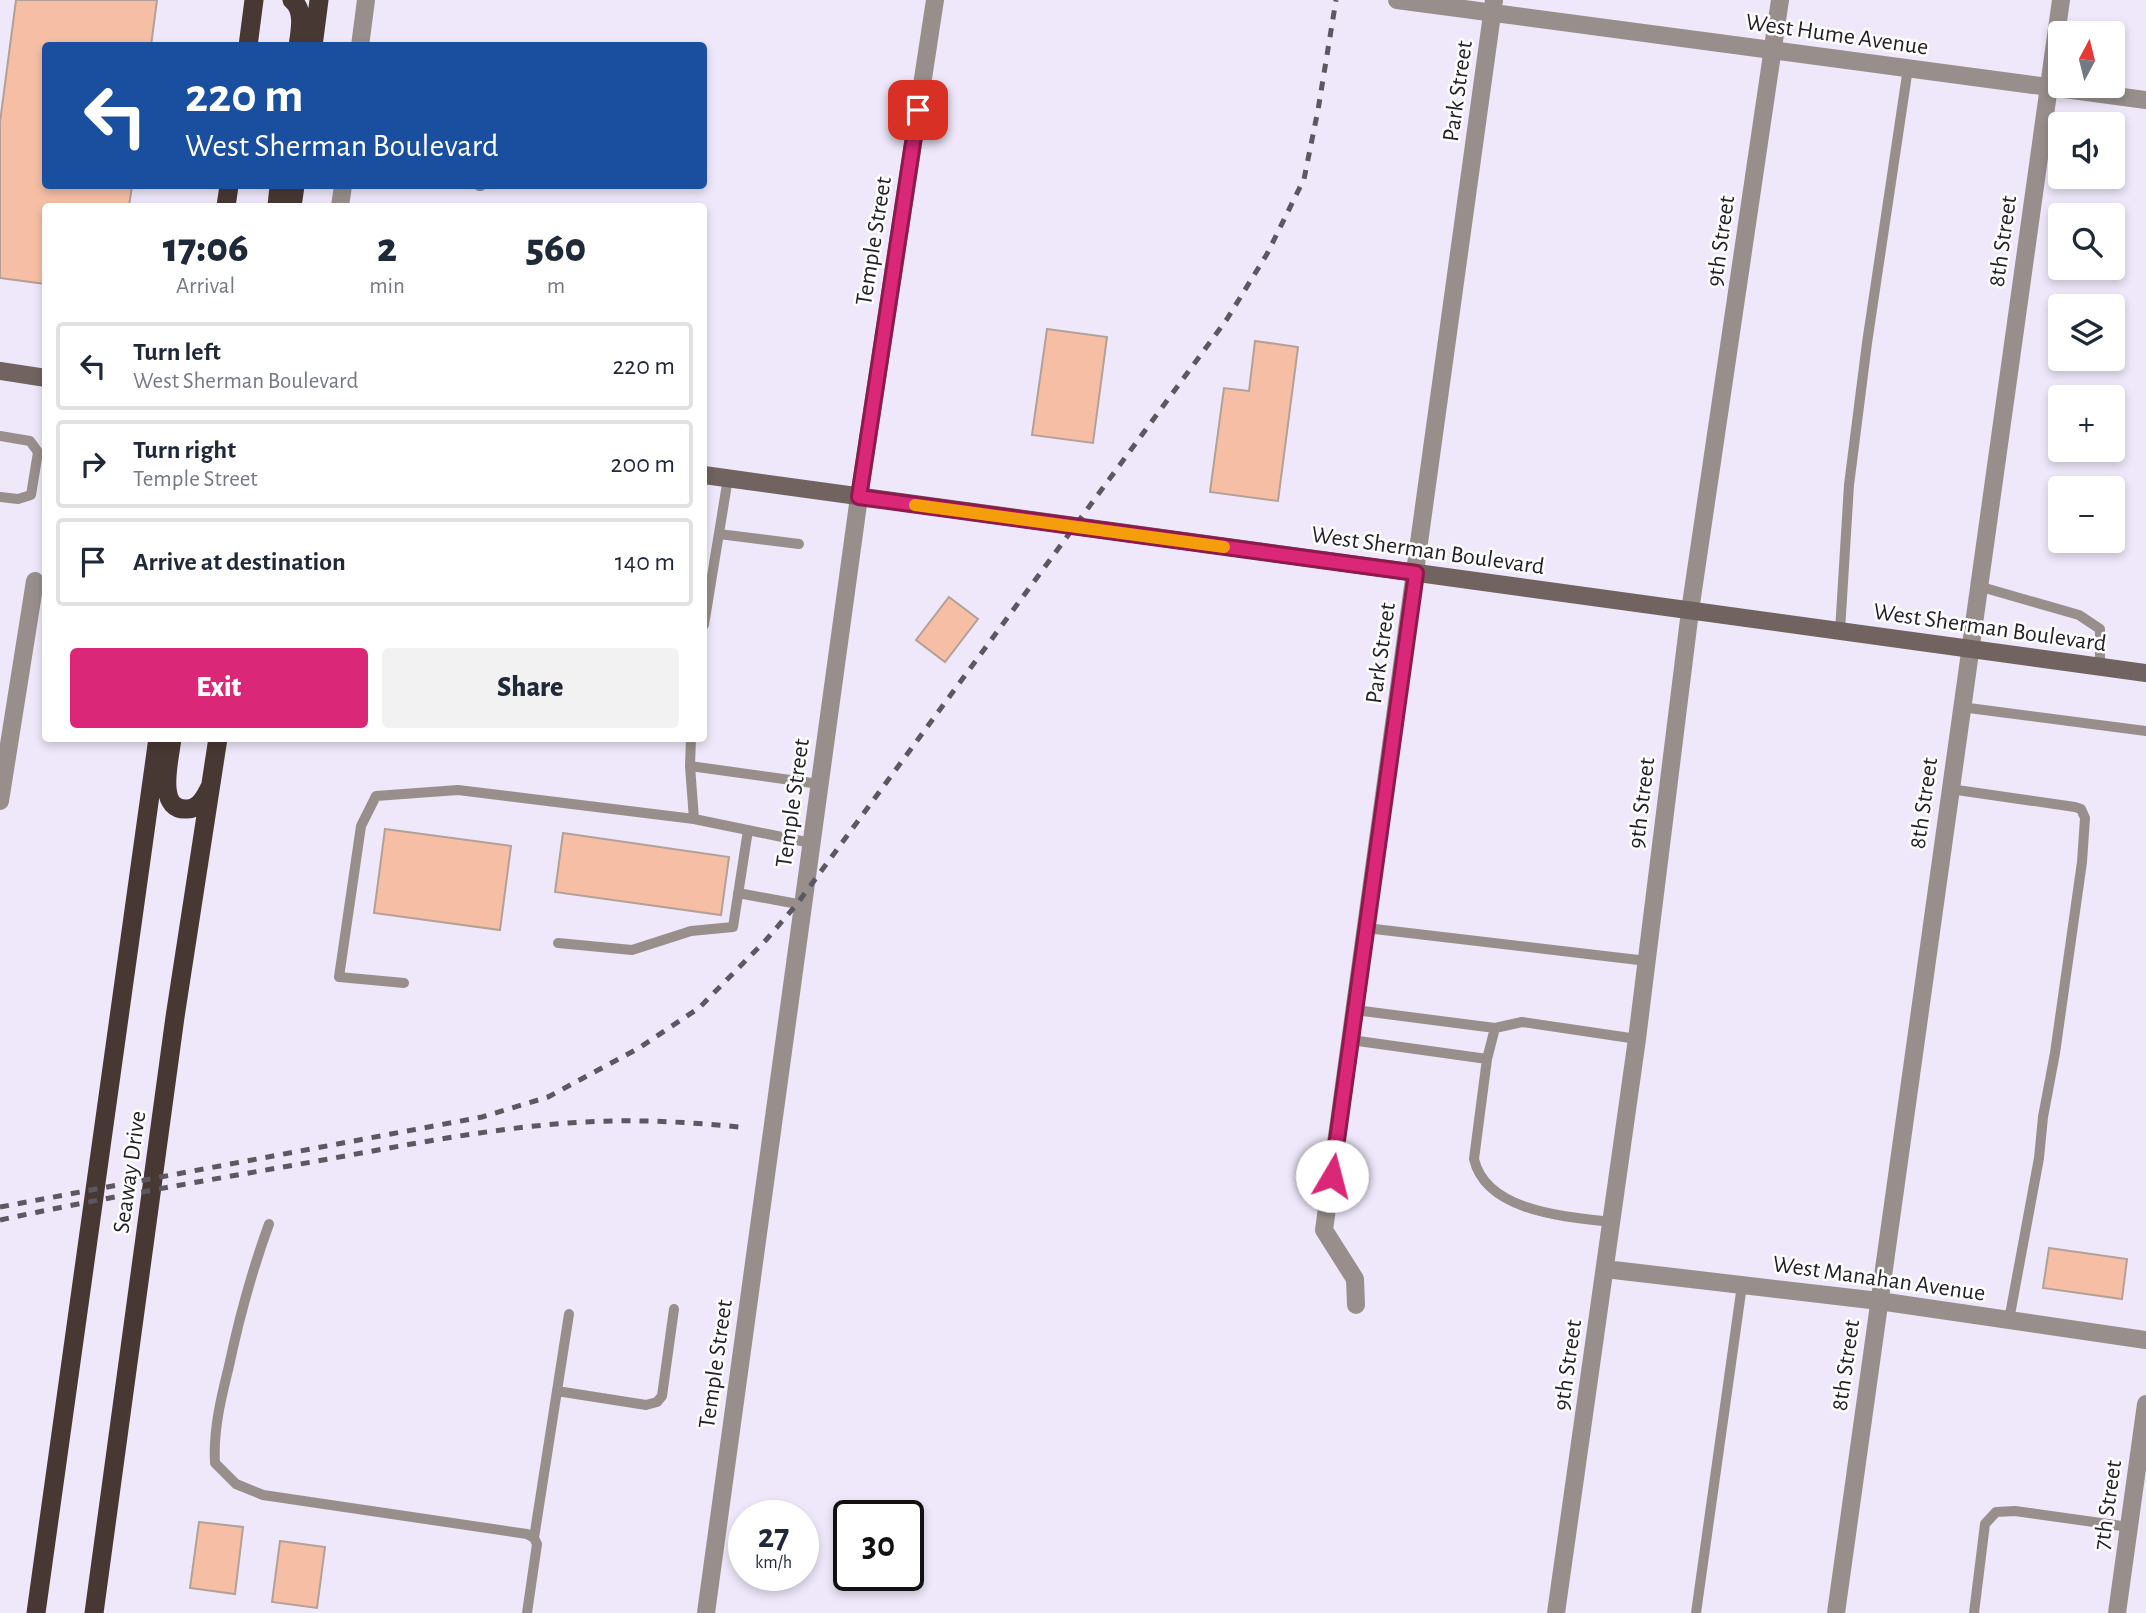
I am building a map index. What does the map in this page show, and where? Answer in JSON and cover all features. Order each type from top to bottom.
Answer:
[{"type":"highway","points":[[292,0],[297,3],[300,15],[298,42]]},
{"type":"highway","points":[[314,42],[319,0]]},
{"type":"highway","points":[[249,42],[257,5]]},
{"type":"highway","name":"Seaway Drive","points":[[36,1613],[157,742]]},
{"type":"highway","points":[[172,742],[167,797],[172,805],[179,809],[191,809],[203,800],[210,786]]},
{"type":"highway","name":"Seaway Drive","points":[[94,1613],[169,1058],[217,742]]},
{"type":"main road","points":[[0,371],[42,377]]},
{"type":"main road","name":"West Sherman Boulevard","points":[[707,475],[2146,673]]},
{"type":"street","points":[[361,42],[366,0]]},
{"type":"street","name":"Temple Street","points":[[706,1613],[859,497],[935,0]]},
{"type":"street","name":"West Hume Avenue","points":[[1398,0],[1493,6],[1773,50],[2048,87]]},
{"type":"street","name":"9th Street","points":[[1556,1613],[1637,1038],[1690,611],[1780,0]]},
{"type":"street","name":"8th Street","points":[[2058,21],[2061,0]]},
{"type":"street","name":"Park Street","points":[[1356,1305],[1355,1279],[1324,1230],[1493,6]]},
{"type":"street","name":"8th Street","points":[[1836,1613],[2048,94]]},
{"type":"street","name":"West Hume Avenue","points":[[2125,97],[2146,100]]},
{"type":"street","points":[[0,801],[35,581]]},
{"type":"street","name":"West Manahan Avenue","points":[[1605,1269],[1879,1301],[2146,1340]]},
{"type":"street","name":"7th Street","points":[[2117,1613],[2146,1404]]},
{"type":"lane","points":[[1840,631],[1849,485],[1908,68]]},
{"type":"lane","points":[[0,436],[30,441],[38,453],[32,495],[18,499],[0,497]]},
{"type":"lane","points":[[707,607],[728,478]]},
{"type":"lane","points":[[719,534],[799,544]]},
{"type":"lane","points":[[1978,586],[2080,615],[2099,629],[2100,667]]},
{"type":"lane","points":[[1961,707],[2146,731]]},
{"type":"lane","points":[[691,742],[694,818]]},
{"type":"lane","points":[[690,766],[819,784]]},
{"type":"lane","points":[[1949,789],[2075,807],[2081,809],[2085,818],[2082,862],[2055,1053],[2009,1320]]},
{"type":"lane","points":[[404,983],[339,977],[361,826],[376,796],[458,790],[694,818],[811,844]]},
{"type":"lane","points":[[558,943],[632,950],[691,931],[733,927],[748,830]]},
{"type":"lane","points":[[738,893],[803,905]]},
{"type":"lane","points":[[1366,928],[1647,961]]},
{"type":"lane","points":[[1355,1010],[1495,1028],[1522,1022],[1637,1038]]},
{"type":"lane","points":[[1495,1028],[1487,1059],[1474,1159],[1483,1182],[1503,1197],[1545,1212],[1612,1222]]},
{"type":"lane","points":[[1351,1040],[1487,1059]]},
{"type":"lane","points":[[269,1224],[254,1265],[233,1344],[214,1444],[215,1463],[236,1484],[263,1495],[527,1534],[534,1538],[537,1544],[527,1613]]},
{"type":"lane","points":[[1696,1613],[1742,1285]]},
{"type":"lane","points":[[557,1391],[646,1405],[657,1402],[662,1396],[674,1309]]},
{"type":"lane","points":[[534,1538],[569,1314]]},
{"type":"lane","points":[[1974,1613],[1984,1524],[1996,1512],[2015,1511],[2129,1527]]},
{"type":"building","points":[[16,0],[157,0],[152,42],[42,42],[42,189],[132,189],[129,203],[42,203],[42,283],[0,278],[0,122]]},
{"type":"building","points":[[1047,329],[1107,337],[1093,443],[1032,435]]},
{"type":"building","points":[[1255,341],[1298,347],[1278,501],[1210,492],[1224,388],[1249,391]]},
{"type":"building","points":[[949,597],[978,619],[945,662],[916,640]]},
{"type":"building","points":[[385,829],[511,846],[500,930],[374,913]]},
{"type":"building","points":[[563,833],[729,857],[721,915],[555,892]]},
{"type":"building","points":[[2049,1248],[2127,1259],[2122,1299],[2043,1288]]},
{"type":"building","points":[[199,1522],[243,1527],[235,1594],[190,1588]]},
{"type":"building","points":[[280,1541],[325,1547],[317,1608],[272,1602]]},
{"type":"railway","points":[[0,1207],[482,1117],[548,1097],[639,1048],[699,1008],[766,940],[797,904],[1227,319],[1267,254],[1304,179],[1336,0]]},
{"type":"railway","points":[[0,1220],[161,1188],[503,1130],[628,1121],[739,1127]]},
{"type":"slow traffic","points":[[915,505],[1224,547]]},
{"type":"route","points":[[918,110],[859,497],[1416,573],[1332,1176]]}]
